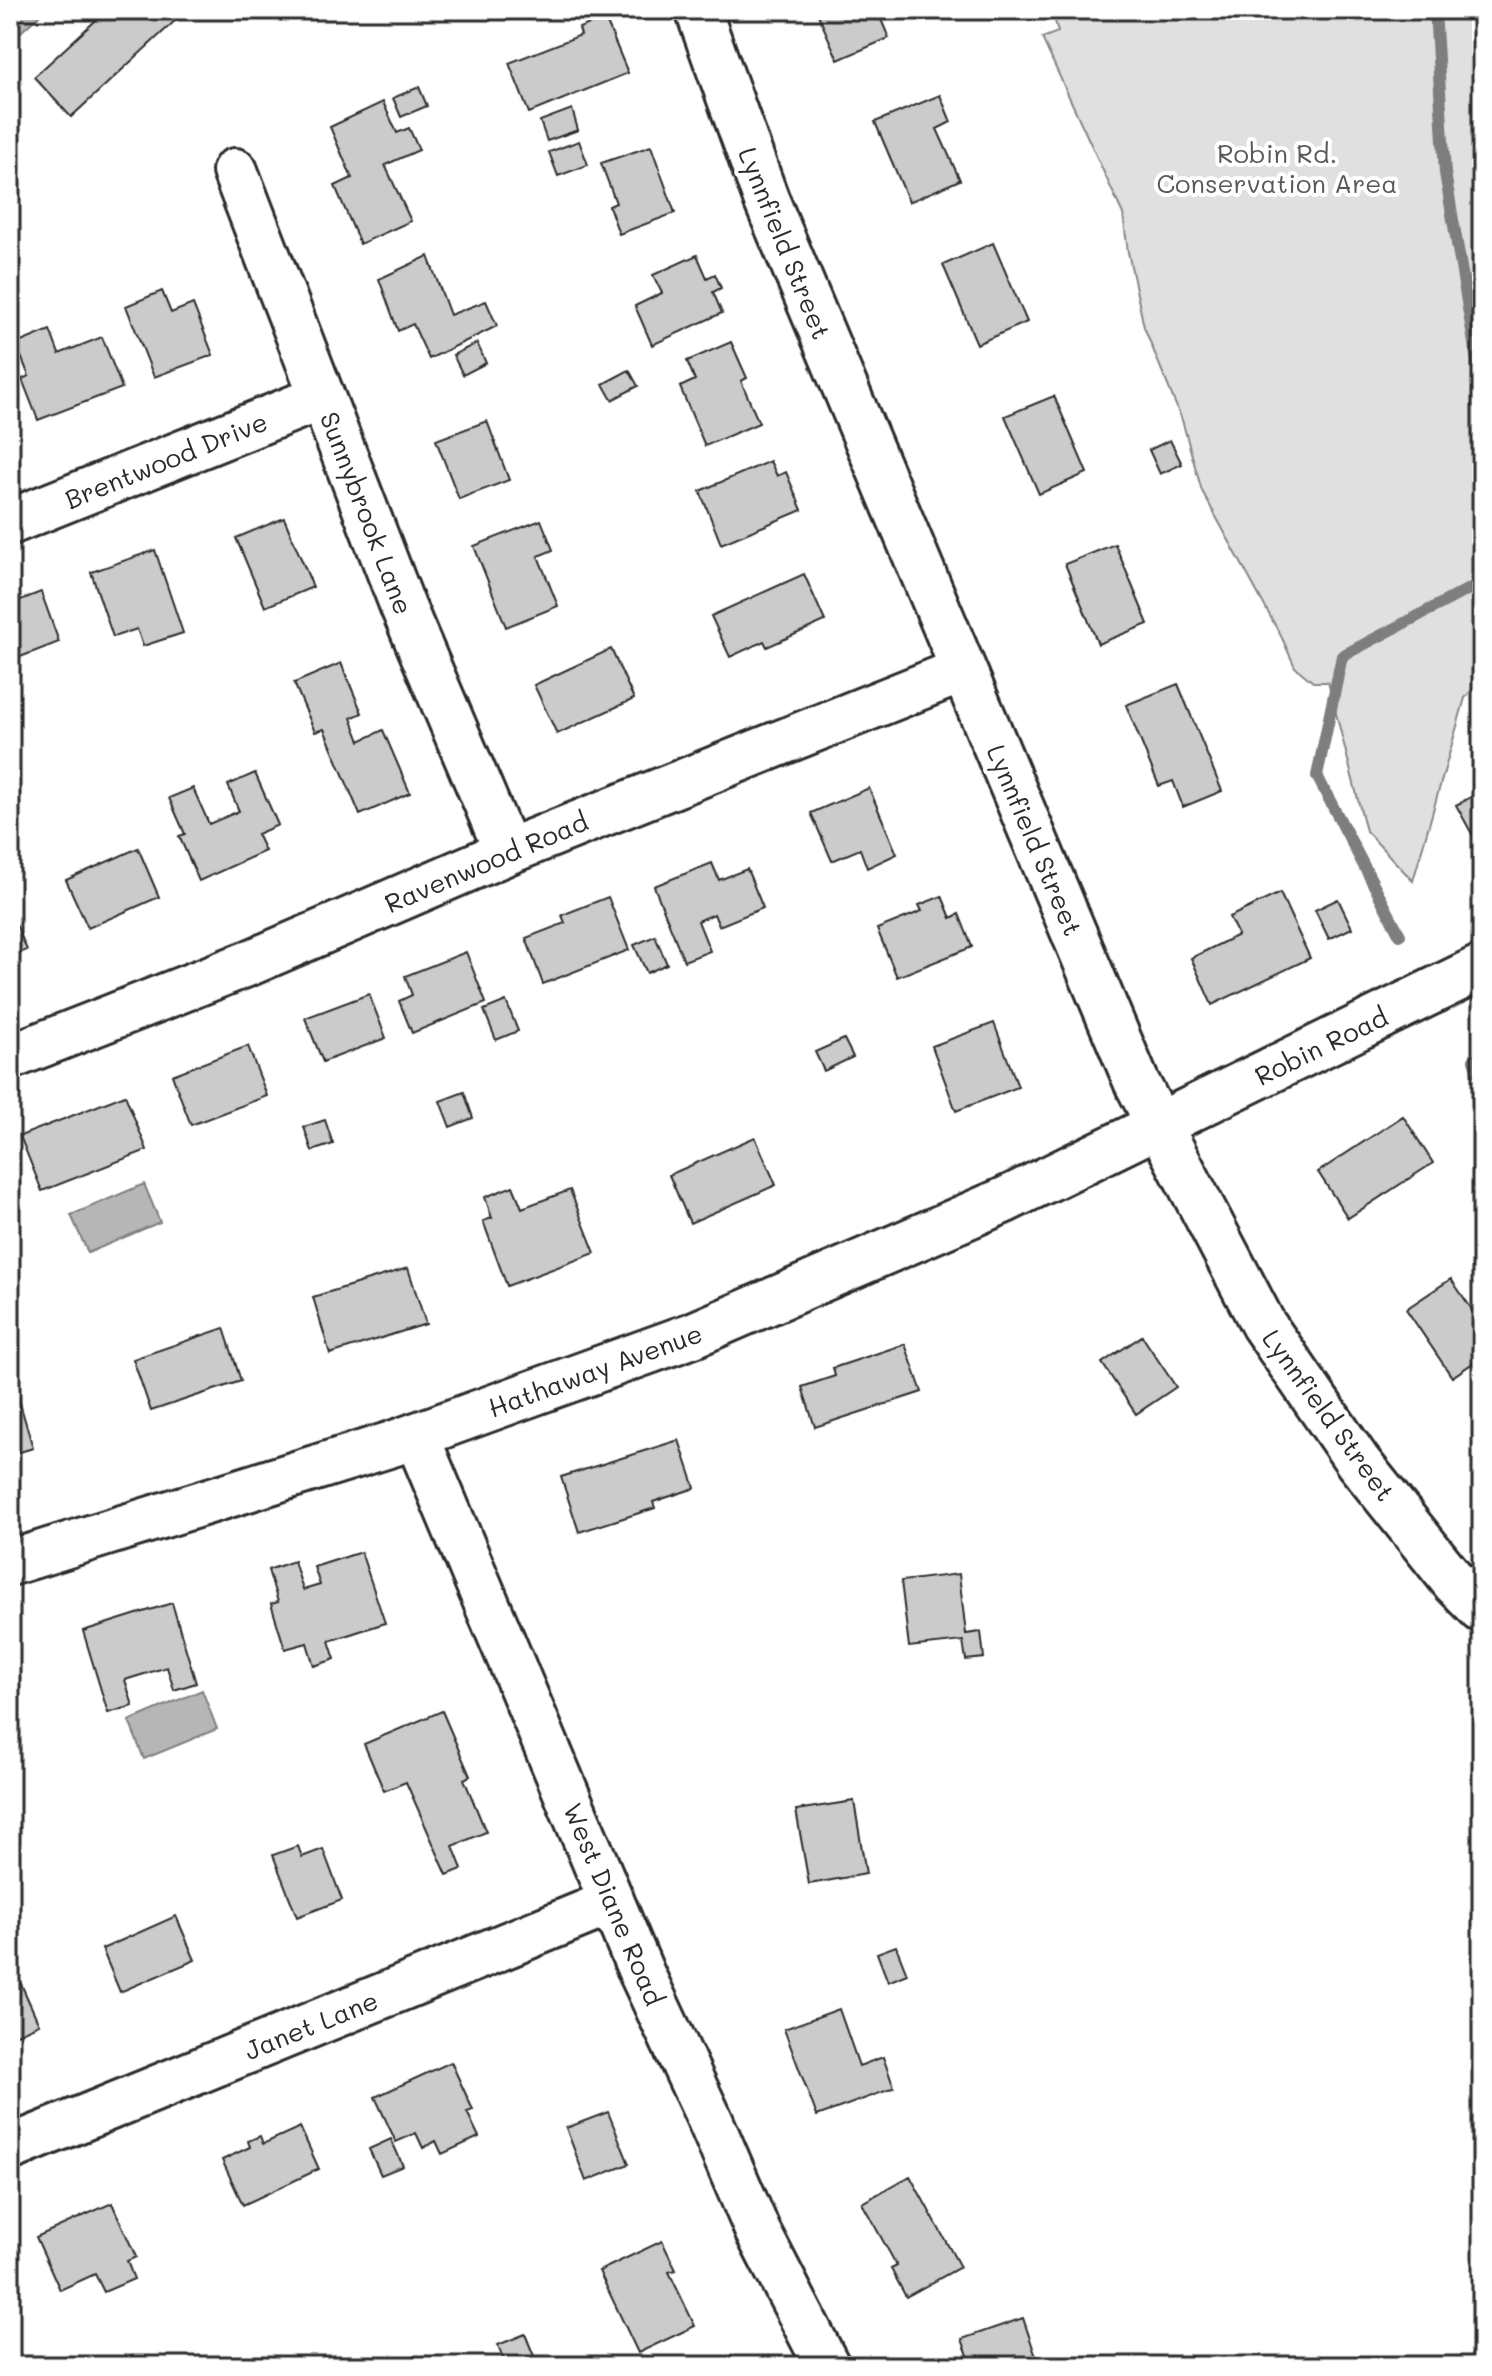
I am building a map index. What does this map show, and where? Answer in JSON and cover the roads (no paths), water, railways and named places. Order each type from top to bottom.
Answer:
[{"type":"street","name":"Lynnfield Street","points":[[698,10],[766,199],[1136,1081],[1263,1324],[1358,1462],[1455,1583],[1482,1610]]},
{"type":"street","name":"Sunnybrook Lane","points":[[235,171],[403,607],[507,852]]},
{"type":"street","name":"Brentwood Drive","points":[[10,522],[322,397]]},
{"type":"street","name":"Ravenwood Road","points":[[10,1057],[247,964],[507,852],[963,670]]},
{"type":"street","name":"Robin Road","points":[[1160,1126],[1482,967]]},
{"type":"street","name":"Hathaway Avenue","points":[[10,1563],[416,1435],[693,1335],[1005,1200],[1160,1126]]},
{"type":"street","name":"West Diane Road","points":[[416,1435],[612,1902],[758,2232],[827,2366]]},
{"type":"street","name":"Janet Lane","points":[[10,2148],[612,1902]]},
{"type":"waterway","points":[[1435,10],[1445,173],[1482,390]]},
{"type":"waterway","points":[[1400,935],[1317,776],[1342,656],[1482,582]]},
{"type":"waterway","points":[[1474,1060],[1482,1082]]},
{"type":"park label","name":"Robin Rd. Conservation Area","points":[[1277,168]]}]
